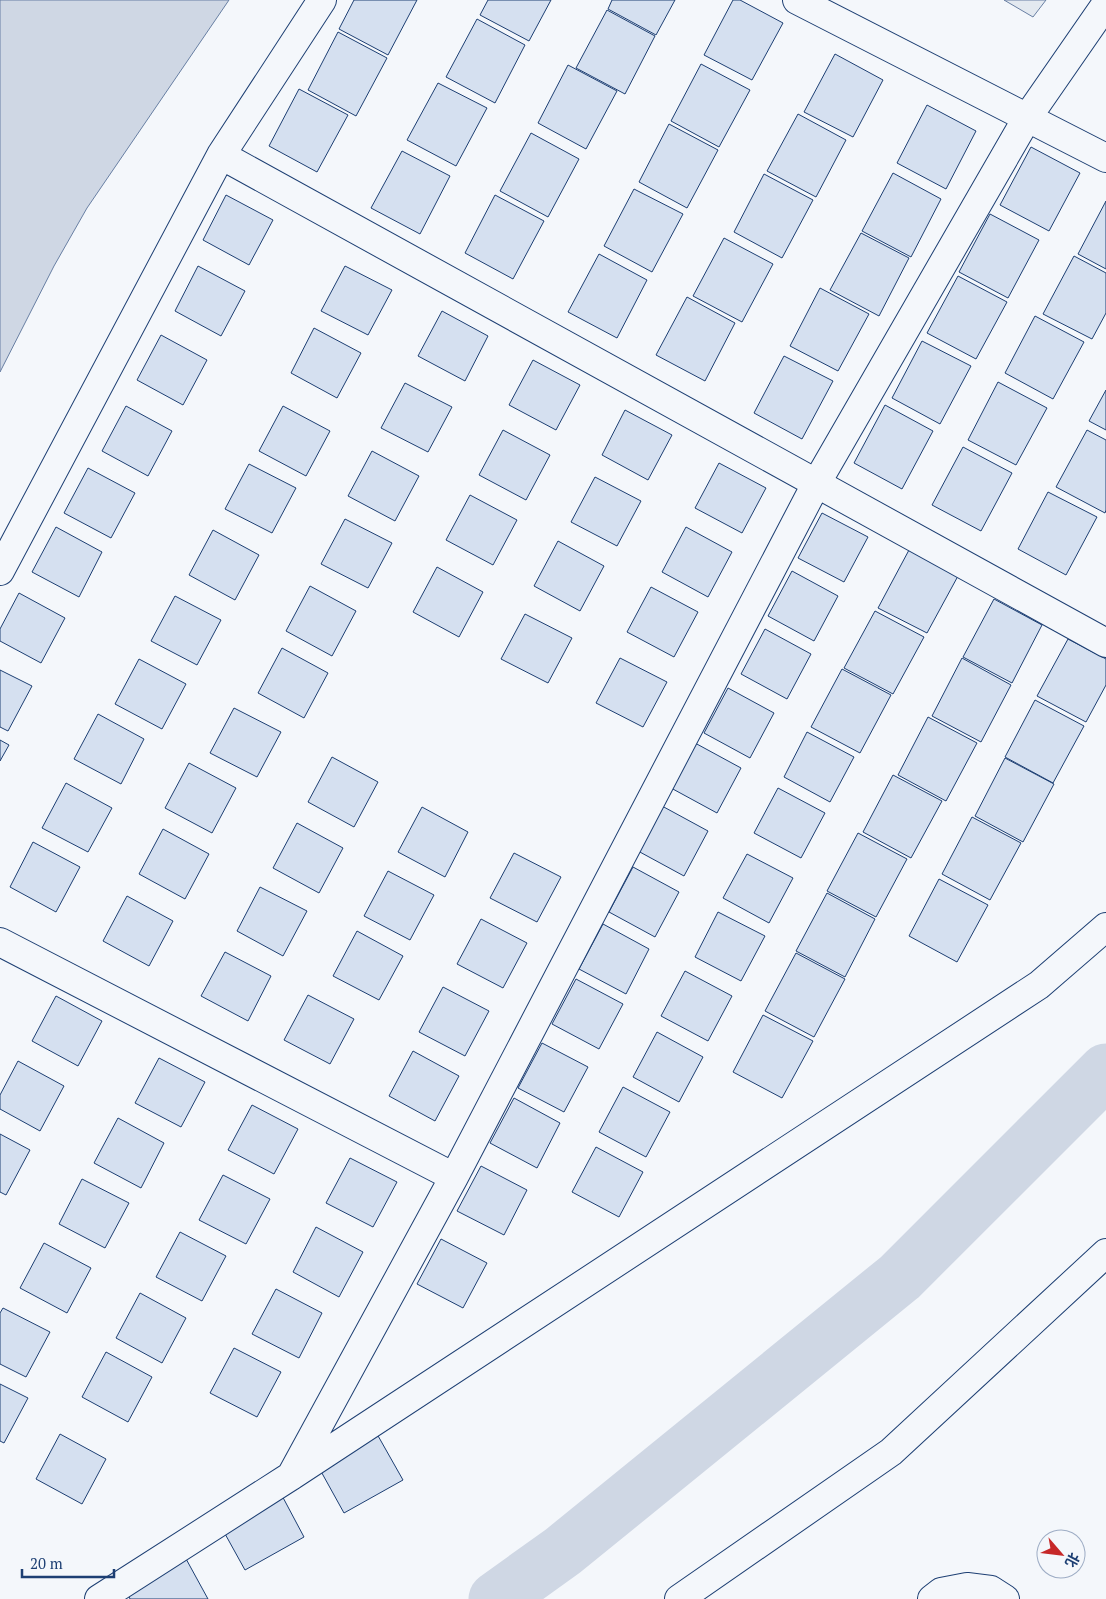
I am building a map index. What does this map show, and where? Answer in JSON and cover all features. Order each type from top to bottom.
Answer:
[{"type":"street","points":[[0,571],[221,155],[322,0]]},
{"type":"street","points":[[797,0],[1106,158]]},
{"type":"street","points":[[291,1476],[454,1177],[816,484],[1027,118],[1106,4]]},
{"type":"street","points":[[221,155],[1106,643]]},
{"type":"street","points":[[99,1599],[291,1476],[1039,985],[1106,927]]},
{"type":"street","points":[[0,942],[454,1177]]},
{"type":"street","points":[[679,1599],[891,1452],[1106,1253]]},
{"type":"street","points":[[932,1599],[941,1592],[968,1587],[991,1590],[1005,1599]]},
{"type":"shaded area","points":[[0,0],[229,0],[87,208],[54,266],[0,372]]},
{"type":"shaded area","points":[[1004,0],[1046,0],[1033,17]]},
{"type":"building","points":[[354,0],[417,0],[388,55],[339,29]]},
{"type":"building","points":[[488,0],[551,0],[529,41],[480,15]]},
{"type":"building","points":[[612,0],[675,0],[656,35],[608,9]]},
{"type":"building","points":[[733,0],[740,0],[783,23],[752,80],[704,55]]},
{"type":"building","points":[[607,10],[655,36],[625,94],[576,68]]},
{"type":"building","points":[[477,19],[525,45],[495,103],[446,77]]},
{"type":"building","points":[[338,32],[387,58],[356,116],[308,90]]},
{"type":"building","points":[[835,54],[883,80],[853,137],[804,112]]},
{"type":"building","points":[[701,64],[750,90],[719,147],[671,121]]},
{"type":"building","points":[[568,65],[617,91],[586,149],[538,123]]},
{"type":"building","points":[[438,83],[487,108],[456,166],[407,140]]},
{"type":"building","points":[[299,89],[348,115],[317,172],[269,146]]},
{"type":"building","points":[[927,105],[976,131],[946,189],[897,163]]},
{"type":"building","points":[[798,114],[846,140],[816,197],[767,171]]},
{"type":"building","points":[[669,124],[718,150],[687,208],[639,182]]},
{"type":"building","points":[[531,133],[579,159],[548,217],[500,191]]},
{"type":"building","points":[[1031,147],[1080,173],[1049,231],[1000,205]]},
{"type":"building","points":[[402,151],[450,176],[420,234],[371,208]]},
{"type":"building","points":[[893,173],[941,199],[911,257],[862,231]]},
{"type":"building","points":[[764,174],[813,200],[782,258],[734,232]]},
{"type":"building","points":[[634,189],[683,214],[652,272],[604,246]]},
{"type":"building","points":[[226,195],[273,220],[249,265],[203,240]]},
{"type":"building","points":[[495,195],[544,221],[513,279],[465,253]]},
{"type":"building","points":[[1106,201],[1106,269],[1078,254]]},
{"type":"building","points":[[990,214],[1039,240],[1008,298],[959,272]]},
{"type":"building","points":[[861,233],[909,258],[879,316],[830,290]]},
{"type":"building","points":[[724,238],[773,264],[742,322],[693,296]]},
{"type":"building","points":[[599,254],[647,280],[617,338],[568,312]]},
{"type":"building","points":[[1074,256],[1106,273],[1106,313],[1092,339],[1043,314]]},
{"type":"building","points":[[198,266],[245,291],[221,336],[175,311]]},
{"type":"building","points":[[345,266],[392,290],[368,335],[321,311]]},
{"type":"building","points":[[958,276],[1007,302],[976,359],[927,333]]},
{"type":"building","points":[[820,288],[869,314],[838,371],[790,346]]},
{"type":"building","points":[[687,297],[735,323],[705,381],[656,355]]},
{"type":"building","points":[[442,311],[488,336],[465,381],[418,356]]},
{"type":"building","points":[[1035,316],[1084,342],[1053,399],[1005,373]]},
{"type":"building","points":[[314,328],[361,353],[337,398],[291,373]]},
{"type":"building","points":[[161,335],[207,360],[183,405],[137,380]]},
{"type":"building","points":[[922,341],[971,366],[940,424],[892,398]]},
{"type":"building","points":[[784,356],[833,381],[802,439],[754,413]]},
{"type":"building","points":[[533,360],[580,385],[556,430],[509,405]]},
{"type":"building","points":[[998,382],[1047,408],[1016,465],[968,440]]},
{"type":"building","points":[[405,383],[452,407],[428,452],[381,428]]},
{"type":"building","points":[[1106,390],[1106,430],[1089,421]]},
{"type":"building","points":[[885,405],[933,431],[902,489],[854,463]]},
{"type":"building","points":[[126,406],[172,431],[148,476],[102,451]]},
{"type":"building","points":[[283,406],[330,431],[306,476],[259,451]]},
{"type":"building","points":[[625,410],[672,435],[648,480],[602,455]]},
{"type":"building","points":[[503,430],[550,455],[526,500],[479,475]]},
{"type":"building","points":[[1087,430],[1106,440],[1105,513],[1056,487]]},
{"type":"building","points":[[963,447],[1012,473],[981,531],[932,505]]},
{"type":"building","points":[[372,451],[419,476],[395,521],[348,496]]},
{"type":"building","points":[[719,463],[766,488],[742,533],[695,508]]},
{"type":"building","points":[[249,464],[296,488],[272,533],[225,509]]},
{"type":"building","points":[[88,468],[135,493],[111,538],[64,513]]},
{"type":"building","points":[[595,477],[641,501],[617,546],[571,522]]},
{"type":"building","points":[[1048,492],[1097,517],[1066,575],[1018,549]]},
{"type":"building","points":[[470,495],[517,520],[493,565],[446,540]]},
{"type":"building","points":[[822,513],[868,537],[844,582],[798,558]]},
{"type":"building","points":[[345,519],[392,543],[368,588],[321,564]]},
{"type":"building","points":[[56,527],[102,552],[79,597],[32,572]]},
{"type":"building","points":[[686,527],[732,552],[708,597],[662,572]]},
{"type":"building","points":[[213,530],[259,555],[235,600],[189,575]]},
{"type":"building","points":[[558,541],[604,566],[580,611],[534,586]]},
{"type":"building","points":[[909,550],[958,576],[927,633],[878,608]]},
{"type":"building","points":[[437,567],[483,592],[459,637],[413,612]]},
{"type":"building","points":[[792,571],[838,596],[814,641],[768,616]]},
{"type":"building","points":[[310,586],[356,611],[332,656],[286,631]]},
{"type":"building","points":[[651,587],[698,612],[674,657],[627,632]]},
{"type":"building","points":[[19,593],[65,618],[41,663],[0,641],[0,629]]},
{"type":"building","points":[[175,596],[221,620],[197,665],[151,641]]},
{"type":"building","points":[[994,599],[1042,625],[1012,683],[963,657]]},
{"type":"building","points":[[875,611],[924,637],[893,694],[844,668]]},
{"type":"building","points":[[525,614],[572,638],[548,683],[501,659]]},
{"type":"building","points":[[765,629],[811,654],[787,699],[741,674]]},
{"type":"building","points":[[1068,639],[1106,659],[1106,685],[1086,722],[1037,696]]},
{"type":"building","points":[[282,648],[328,673],[304,718],[258,693]]},
{"type":"building","points":[[620,658],[667,682],[643,727],[596,703]]},
{"type":"building","points":[[962,658],[1011,685],[981,742],[932,716]]},
{"type":"building","points":[[139,659],[186,684],[162,729],[115,704]]},
{"type":"building","points":[[842,669],[891,695],[860,753],[811,727]]},
{"type":"building","points":[[0,670],[32,686],[8,731],[0,727]]},
{"type":"building","points":[[728,688],[774,713],[750,758],[704,733]]},
{"type":"building","points":[[1035,700],[1084,726],[1053,783],[1005,757]]},
{"type":"building","points":[[234,708],[281,732],[257,777],[210,753]]},
{"type":"building","points":[[98,714],[144,739],[121,784],[74,759]]},
{"type":"building","points":[[928,717],[977,743],[946,801],[898,775]]},
{"type":"building","points":[[807,732],[854,757],[830,802],[784,777]]},
{"type":"building","points":[[0,740],[9,745],[0,761]]},
{"type":"building","points":[[695,743],[741,768],[717,813],[671,788]]},
{"type":"building","points":[[332,757],[378,782],[354,827],[308,802]]},
{"type":"building","points":[[1005,758],[1054,784],[1023,842],[975,816]]},
{"type":"building","points":[[189,763],[236,788],[212,833],[165,808]]},
{"type":"building","points":[[893,775],[942,801],[911,858],[863,832]]},
{"type":"building","points":[[66,783],[112,808],[88,852],[42,828]]},
{"type":"building","points":[[778,788],[825,813],[801,858],[754,833]]},
{"type":"building","points":[[662,806],[708,831],[684,876],[638,851]]},
{"type":"building","points":[[422,807],[468,832],[445,877],[398,852]]},
{"type":"building","points":[[972,817],[1021,843],[990,900],[942,874]]},
{"type":"building","points":[[297,823],[343,848],[319,893],[273,868]]},
{"type":"building","points":[[163,829],[209,854],[185,899],[139,874]]},
{"type":"building","points":[[858,833],[907,859],[876,917],[827,891]]},
{"type":"building","points":[[33,842],[80,867],[56,912],[10,887]]},
{"type":"building","points":[[514,853],[561,877],[537,922],[490,898]]},
{"type":"building","points":[[747,854],[793,878],[769,923],[723,898]]},
{"type":"building","points":[[633,867],[679,892],[655,937],[609,912]]},
{"type":"building","points":[[388,871],[434,895],[410,940],[364,916]]},
{"type":"building","points":[[939,879],[988,905],[957,962],[909,936]]},
{"type":"building","points":[[260,887],[307,911],[283,956],[237,931]]},
{"type":"building","points":[[827,893],[875,919],[845,977],[796,951]]},
{"type":"building","points":[[127,896],[173,921],[149,966],[103,941]]},
{"type":"building","points":[[718,912],[765,936],[741,981],[695,957]]},
{"type":"building","points":[[481,919],[527,943],[503,988],[457,964]]},
{"type":"building","points":[[603,924],[649,949],[626,994],[579,969]]},
{"type":"building","points":[[357,931],[403,956],[379,1000],[333,976]]},
{"type":"building","points":[[225,952],[271,976],[248,1021],[201,996]]},
{"type":"building","points":[[796,953],[845,979],[814,1037],[765,1011]]},
{"type":"building","points":[[685,971],[732,996],[708,1041],[661,1016]]},
{"type":"building","points":[[576,979],[623,1004],[599,1049],[552,1024]]},
{"type":"building","points":[[443,987],[489,1011],[465,1056],[419,1032]]},
{"type":"building","points":[[308,995],[354,1019],[330,1064],[284,1040]]},
{"type":"building","points":[[56,996],[102,1021],[78,1066],[32,1041]]},
{"type":"building","points":[[763,1015],[813,1041],[782,1098],[733,1072]]},
{"type":"building","points":[[657,1032],[703,1057],[679,1102],[633,1077]]},
{"type":"building","points":[[542,1043],[588,1067],[564,1112],[518,1088]]},
{"type":"building","points":[[413,1051],[459,1076],[435,1121],[389,1096]]},
{"type":"building","points":[[159,1058],[205,1082],[181,1127],[135,1103]]},
{"type":"building","points":[[18,1061],[64,1086],[40,1131],[0,1109],[0,1095]]},
{"type":"building","points":[[623,1087],[670,1112],[646,1157],[599,1132]]},
{"type":"building","points":[[514,1098],[560,1123],[537,1168],[490,1143]]},
{"type":"building","points":[[252,1105],[298,1129],[274,1174],[228,1150]]},
{"type":"building","points":[[118,1118],[164,1143],[141,1188],[94,1163]]},
{"type":"building","points":[[0,1134],[30,1150],[6,1195],[0,1192]]},
{"type":"building","points":[[596,1147],[643,1172],[619,1217],[572,1192]]},
{"type":"building","points":[[350,1158],[397,1182],[373,1227],[326,1203]]},
{"type":"building","points":[[481,1166],[527,1190],[504,1235],[457,1211]]},
{"type":"building","points":[[223,1175],[270,1199],[246,1244],[199,1220]]},
{"type":"building","points":[[82,1179],[129,1203],[105,1248],[59,1224]]},
{"type":"building","points":[[316,1227],[363,1252],[339,1297],[293,1272]]},
{"type":"building","points":[[180,1232],[226,1256],[202,1301],[156,1277]]},
{"type":"building","points":[[441,1239],[487,1263],[463,1308],[417,1284]]},
{"type":"building","points":[[44,1243],[91,1268],[67,1313],[20,1288]]},
{"type":"building","points":[[276,1289],[322,1313],[299,1358],[252,1334]]},
{"type":"building","points":[[140,1293],[186,1318],[162,1363],[116,1338]]},
{"type":"building","points":[[3,1308],[50,1332],[26,1377],[0,1364],[0,1313]]},
{"type":"building","points":[[234,1348],[281,1372],[257,1417],[210,1393]]},
{"type":"building","points":[[106,1352],[152,1377],[128,1422],[82,1397]]},
{"type":"building","points":[[0,1384],[28,1398],[4,1443],[0,1441]]},
{"type":"building","points":[[60,1434],[106,1459],[82,1504],[36,1479]]},
{"type":"building","points":[[377,1434],[403,1480],[344,1513],[318,1466]]},
{"type":"building","points":[[279,1490],[304,1537],[245,1570],[219,1523]]},
{"type":"building","points":[[185,1557],[208,1599],[130,1599],[126,1590]]},
{"type":"waterway","points":[[496,1599],[563,1551],[900,1277],[1106,1071]]}]
